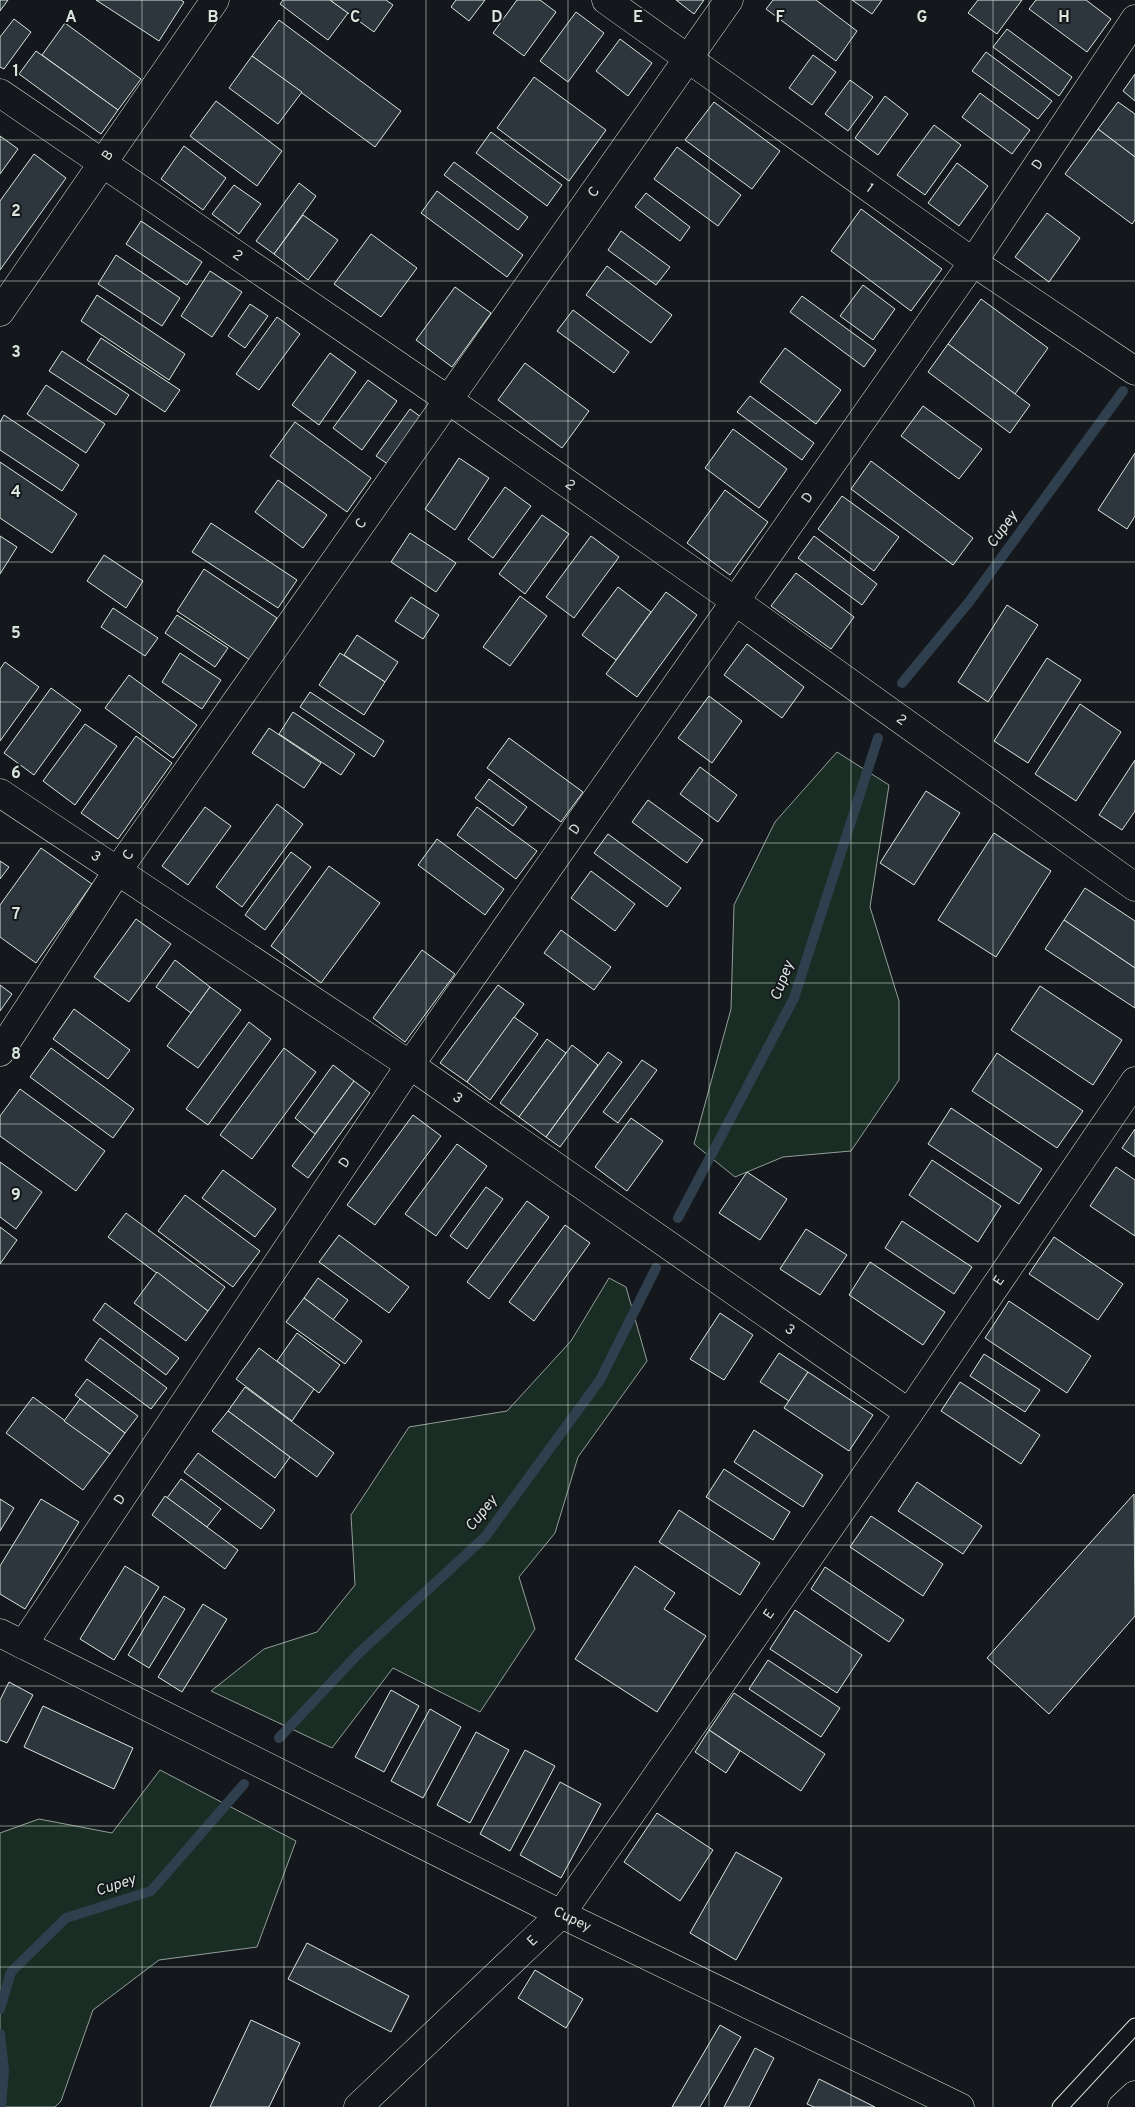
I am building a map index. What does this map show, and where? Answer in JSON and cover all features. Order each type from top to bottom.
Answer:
[{"type":"street","name":"B","points":[[0,312],[215,0]]},
{"type":"street","name":"1","points":[[606,0],[689,57],[973,262],[1135,371]]},
{"type":"street","name":"C","points":[[0,1052],[118,870],[729,0]]},
{"type":"street","name":"D","points":[[12,1639],[410,1064],[973,262],[1135,19]]},
{"type":"street","name":"2","points":[[0,93],[447,399],[735,601],[1135,887]]},
{"type":"street","name":"3","points":[[0,793],[410,1064],[909,1413]]},
{"type":"street","name":"E","points":[[358,2107],[561,1914],[909,1413],[1135,1081]]},
{"type":"street","name":"Cupey","points":[[12,1639],[561,1914],[960,2107]]},
{"type":"street","points":[[1122,2107],[1135,2095]]},
{"type":"lane","points":[[1060,2107],[1135,2026]]},
{"type":"green space","points":[[837,752],[889,785],[870,907],[899,1001],[899,1080],[851,1151],[783,1157],[735,1177],[694,1144],[731,1009],[734,905],[775,822]]},
{"type":"green space","points":[[609,1278],[626,1287],[647,1361],[578,1457],[555,1533],[519,1577],[535,1629],[480,1712],[393,1668],[332,1748],[211,1691],[264,1649],[317,1632],[355,1585],[351,1515],[409,1427],[507,1411],[571,1341]]},
{"type":"green space","points":[[160,1770],[296,1841],[257,1947],[159,1960],[93,2010],[61,2101],[55,2107],[0,2107],[0,1833],[39,1819],[112,1833]]},
{"type":"building","points":[[0,0],[8,0],[0,11]]},
{"type":"building","points":[[96,0],[181,0],[184,2],[159,41]]},
{"type":"building","points":[[283,0],[330,0],[348,13],[328,40],[280,4]]},
{"type":"building","points":[[330,0],[386,0],[393,5],[374,32]]},
{"type":"building","points":[[456,0],[485,0],[469,21],[451,7]]},
{"type":"building","points":[[517,0],[540,0],[556,12],[524,56],[493,33]]},
{"type":"building","points":[[676,0],[704,0],[694,14]]},
{"type":"building","points":[[773,0],[816,0],[857,31],[836,61],[766,9]]},
{"type":"building","points":[[852,0],[882,0],[872,14]]},
{"type":"building","points":[[978,0],[1022,0],[997,34],[968,13]]},
{"type":"building","points":[[1036,0],[1086,0],[1111,19],[1087,52],[1029,9]]},
{"type":"building","points":[[576,12],[604,33],[568,82],[540,61]]},
{"type":"building","points":[[14,19],[31,32],[4,69],[0,67],[0,37]]},
{"type":"building","points":[[279,20],[401,111],[375,147],[252,56]]},
{"type":"building","points":[[65,23],[141,79],[118,110],[42,55]]},
{"type":"building","points":[[1007,29],[1072,77],[1059,96],[993,47]]},
{"type":"building","points":[[620,39],[652,63],[628,96],[596,71]]},
{"type":"building","points":[[36,51],[118,110],[101,134],[19,74]]},
{"type":"building","points":[[986,52],[1052,101],[1038,119],[972,71]]},
{"type":"building","points":[[813,55],[836,72],[812,105],[789,88]]},
{"type":"building","points":[[252,56],[302,92],[278,124],[229,88]]},
{"type":"building","points":[[1135,74],[1135,101],[1123,91]]},
{"type":"building","points":[[534,77],[606,130],[569,181],[497,128]]},
{"type":"building","points":[[850,80],[873,97],[848,131],[825,114]]},
{"type":"building","points":[[980,93],[1030,130],[1012,154],[962,117]]},
{"type":"building","points":[[885,96],[908,114],[878,155],[855,138]]},
{"type":"building","points":[[216,101],[282,151],[257,186],[190,136]]},
{"type":"building","points":[[714,102],[780,151],[752,189],[685,140]]},
{"type":"building","points":[[1118,102],[1135,114],[1135,157],[1098,129]]},
{"type":"building","points":[[934,125],[961,145],[925,195],[897,175]]},
{"type":"building","points":[[1098,129],[1135,157],[1135,220],[1132,224],[1065,174]]},
{"type":"building","points":[[491,132],[562,185],[547,206],[476,153]]},
{"type":"building","points":[[0,136],[18,149],[0,174]]},
{"type":"building","points":[[184,146],[226,178],[203,210],[161,179]]},
{"type":"building","points":[[677,147],[741,195],[718,226],[654,179]]},
{"type":"building","points":[[34,154],[66,178],[0,270],[0,201]]},
{"type":"building","points":[[454,162],[528,217],[518,230],[444,175]]},
{"type":"building","points":[[957,163],[988,186],[959,226],[928,203]]},
{"type":"building","points":[[299,183],[316,196],[274,254],[256,241]]},
{"type":"building","points":[[234,185],[261,204],[239,234],[212,214]]},
{"type":"building","points":[[437,191],[523,255],[507,277],[421,213]]},
{"type":"building","points":[[646,193],[690,227],[680,241],[635,207]]},
{"type":"building","points":[[861,209],[942,269],[911,311],[831,251]]},
{"type":"building","points":[[1047,213],[1080,238],[1049,282],[1015,257]]},
{"type":"building","points":[[303,215],[338,240],[308,280],[274,254]]},
{"type":"building","points":[[141,221],[202,262],[187,285],[126,244]]},
{"type":"building","points":[[621,231],[670,267],[656,285],[608,250]]},
{"type":"building","points":[[371,234],[417,268],[381,317],[334,284]]},
{"type":"building","points":[[116,255],[180,298],[162,326],[98,284]]},
{"type":"building","points":[[607,266],[672,315],[651,343],[586,295]]},
{"type":"building","points":[[210,271],[242,292],[212,337],[181,316]]},
{"type":"building","points":[[863,285],[895,309],[873,340],[840,316]]},
{"type":"building","points":[[455,287],[491,313],[452,367],[416,340]]},
{"type":"building","points":[[97,295],[185,354],[169,380],[81,321]]},
{"type":"building","points":[[802,296],[876,350],[864,367],[790,312]]},
{"type":"building","points":[[981,299],[1048,348],[1015,394],[948,344]]},
{"type":"building","points":[[250,304],[268,316],[245,348],[228,336]]},
{"type":"building","points":[[573,310],[629,352],[614,373],[557,331]]},
{"type":"building","points":[[277,317],[300,334],[259,390],[236,374]]},
{"type":"building","points":[[101,338],[180,390],[165,412],[87,360]]},
{"type":"building","points":[[948,344],[1030,405],[1010,433],[928,372]]},
{"type":"building","points":[[785,348],[841,390],[816,424],[760,382]]},
{"type":"building","points":[[62,351],[129,395],[116,415],[49,371]]},
{"type":"building","points":[[330,353],[356,372],[319,425],[292,405]]},
{"type":"building","points":[[525,363],[589,411],[562,448],[498,400]]},
{"type":"building","points":[[368,380],[397,401],[362,450],[333,428]]},
{"type":"building","points":[[46,385],[105,424],[86,453],[27,414]]},
{"type":"building","points":[[750,396],[814,443],[802,460],[737,412]]},
{"type":"building","points":[[923,406],[982,449],[959,479],[901,436]]},
{"type":"building","points":[[410,409],[425,420],[392,467],[376,456]]},
{"type":"building","points":[[4,415],[79,465],[62,491],[0,450],[0,422]]},
{"type":"building","points":[[295,422],[371,478],[347,512],[270,456]]},
{"type":"building","points":[[733,429],[787,469],[759,508],[705,468]]},
{"type":"building","points":[[1135,453],[1135,516],[1127,529],[1098,510]]},
{"type":"building","points":[[459,458],[489,478],[455,530],[425,509]]},
{"type":"building","points":[[871,461],[973,538],[953,565],[851,489]]},
{"type":"building","points":[[0,462],[77,514],[52,553],[0,518]]},
{"type":"building","points":[[278,480],[327,515],[303,548],[255,512]]},
{"type":"building","points":[[505,487],[531,506],[493,558],[468,539]]},
{"type":"building","points":[[725,490],[768,522],[730,575],[687,543]]},
{"type":"building","points":[[842,496],[899,537],[874,571],[818,529]]},
{"type":"building","points":[[542,515],[569,534],[525,594],[499,574]]},
{"type":"building","points":[[211,523],[297,580],[278,608],[192,552]]},
{"type":"building","points":[[410,533],[456,563],[436,592],[391,562]]},
{"type":"building","points":[[0,536],[17,547],[0,574]]},
{"type":"building","points":[[591,536],[619,557],[574,618],[546,597]]},
{"type":"building","points":[[814,536],[877,584],[862,605],[798,558]]},
{"type":"building","points":[[104,555],[143,581],[126,608],[87,581]]},
{"type":"building","points":[[204,569],[277,618],[250,660],[177,611]]},
{"type":"building","points":[[796,573],[854,617],[831,649],[771,606]]},
{"type":"building","points":[[618,587],[651,612],[616,660],[582,635]]},
{"type":"building","points":[[666,592],[697,615],[637,697],[606,674]]},
{"type":"building","points":[[520,596],[547,616],[510,666],[483,647]]},
{"type":"building","points":[[411,597],[439,615],[423,639],[395,621]]},
{"type":"building","points":[[1007,605],[1038,625],[988,702],[958,682]]},
{"type":"building","points":[[113,608],[158,638],[145,656],[101,627]]},
{"type":"building","points":[[177,615],[228,648],[215,667],[165,633]]},
{"type":"building","points":[[357,635],[398,662],[385,682],[344,655]]},
{"type":"building","points":[[747,644],[804,687],[782,718],[724,675]]},
{"type":"building","points":[[180,653],[221,680],[202,709],[162,682]]},
{"type":"building","points":[[340,653],[385,682],[364,715],[319,685]]},
{"type":"building","points":[[1047,658],[1081,680],[1028,763],[994,741]]},
{"type":"building","points":[[5,662],[39,687],[0,741],[0,669]]},
{"type":"building","points":[[129,675],[197,725],[173,758],[105,708]]},
{"type":"building","points":[[51,688],[81,710],[34,775],[4,753]]},
{"type":"building","points":[[310,692],[384,741],[374,757],[300,707]]},
{"type":"building","points":[[709,696],[742,721],[712,763],[678,738]]},
{"type":"building","points":[[1080,704],[1121,732],[1076,801],[1035,774]]},
{"type":"building","points":[[293,712],[355,754],[341,775],[279,734]]},
{"type":"building","points":[[85,724],[117,746],[75,805],[43,781]]},
{"type":"building","points":[[269,728],[321,763],[304,788],[252,753]]},
{"type":"building","points":[[136,736],[172,763],[118,839],[81,813]]},
{"type":"building","points":[[509,738],[583,792],[561,822],[487,768]]},
{"type":"building","points":[[1135,760],[1135,811],[1122,830],[1099,815]]},
{"type":"building","points":[[700,767],[737,795],[718,822],[680,794]]},
{"type":"building","points":[[489,779],[527,807],[513,826],[475,798]]},
{"type":"building","points":[[926,791],[960,813],[914,885],[880,863]]},
{"type":"building","points":[[648,800],[703,840],[687,863],[632,822]]},
{"type":"building","points":[[277,804],[303,824],[242,907],[216,887]]},
{"type":"building","points":[[205,807],[231,826],[188,885],[162,866]]},
{"type":"building","points":[[477,807],[537,851],[516,879],[457,835]]},
{"type":"building","points":[[994,833],[1051,871],[996,957],[938,920]]},
{"type":"building","points":[[608,834],[681,888],[667,907],[594,853]]},
{"type":"building","points":[[437,839],[504,889],[485,915],[418,865]]},
{"type":"building","points":[[41,848],[92,884],[36,963],[0,937],[0,905]]},
{"type":"building","points":[[291,852],[311,867],[265,930],[245,915]]},
{"type":"building","points":[[0,861],[9,867],[0,879]]},
{"type":"building","points":[[329,866],[380,903],[321,983],[271,946]]},
{"type":"building","points":[[591,871],[635,904],[615,931],[571,898]]},
{"type":"building","points":[[1085,888],[1135,921],[1135,968],[1064,920]]},
{"type":"building","points":[[136,919],[171,944],[129,1002],[94,977]]},
{"type":"building","points":[[1064,920],[1135,968],[1135,1008],[1045,949]]},
{"type":"building","points":[[561,930],[611,967],[594,990],[544,953]]},
{"type":"building","points":[[422,950],[455,974],[405,1042],[373,1018]]},
{"type":"building","points":[[175,960],[210,987],[191,1013],[156,987]]},
{"type":"building","points":[[0,985],[12,994],[0,1011]]},
{"type":"building","points":[[498,985],[524,1004],[467,1082],[440,1063]]},
{"type":"building","points":[[1040,986],[1122,1040],[1093,1085],[1011,1030]]},
{"type":"building","points":[[210,987],[241,1010],[198,1068],[167,1046]]},
{"type":"building","points":[[74,1009],[130,1050],[108,1079],[53,1039]]},
{"type":"building","points":[[514,1017],[538,1034],[490,1100],[467,1082]]},
{"type":"building","points":[[249,1022],[271,1039],[208,1125],[186,1109]]},
{"type":"building","points":[[547,1039],[566,1053],[519,1117],[500,1103]]},
{"type":"building","points":[[572,1045],[598,1065],[546,1137],[519,1117]]},
{"type":"building","points":[[51,1048],[134,1109],[113,1138],[30,1077]]},
{"type":"building","points":[[284,1048],[316,1072],[252,1159],[220,1135]]},
{"type":"building","points":[[608,1052],[622,1062],[560,1147],[546,1137]]},
{"type":"building","points":[[997,1053],[1083,1111],[1057,1148],[972,1091]]},
{"type":"building","points":[[642,1060],[657,1070],[618,1123],[603,1112]]},
{"type":"building","points":[[333,1065],[354,1081],[315,1134],[295,1118]]},
{"type":"building","points":[[354,1081],[370,1093],[308,1178],[292,1166]]},
{"type":"building","points":[[20,1089],[105,1151],[76,1191],[0,1136],[0,1116]]},
{"type":"building","points":[[951,1108],[1042,1169],[1019,1204],[928,1144]]},
{"type":"building","points":[[413,1115],[441,1136],[375,1225],[347,1205]]},
{"type":"building","points":[[631,1118],[663,1141],[627,1191],[595,1167]]},
{"type":"building","points":[[1135,1129],[1135,1157],[1122,1148]]},
{"type":"building","points":[[457,1144],[487,1166],[436,1236],[405,1214]]},
{"type":"building","points":[[932,1160],[1001,1206],[978,1242],[909,1195]]},
{"type":"building","points":[[0,1162],[42,1192],[16,1229],[0,1217]]},
{"type":"building","points":[[1116,1167],[1135,1180],[1135,1236],[1090,1206]]},
{"type":"building","points":[[223,1170],[276,1209],[255,1237],[202,1198]]},
{"type":"building","points":[[747,1172],[787,1199],[760,1240],[719,1213]]},
{"type":"building","points":[[486,1187],[503,1199],[467,1249],[450,1236]]},
{"type":"building","points":[[185,1195],[260,1251],[233,1287],[158,1231]]},
{"type":"building","points":[[527,1201],[549,1217],[489,1299],[467,1282]]},
{"type":"building","points":[[126,1213],[225,1287],[208,1311],[108,1237]]},
{"type":"building","points":[[902,1221],[972,1267],[954,1294],[885,1248]]},
{"type":"building","points":[[565,1225],[590,1243],[534,1321],[509,1302]]},
{"type":"building","points":[[0,1227],[17,1240],[0,1264]]},
{"type":"building","points":[[806,1229],[847,1255],[820,1295],[780,1269]]},
{"type":"building","points":[[339,1235],[409,1287],[389,1313],[319,1262]]},
{"type":"building","points":[[1054,1237],[1123,1284],[1098,1320],[1029,1274]]},
{"type":"building","points":[[870,1262],[945,1312],[923,1345],[849,1295]]},
{"type":"building","points":[[157,1272],[208,1311],[186,1341],[134,1303]]},
{"type":"building","points":[[318,1278],[348,1300],[333,1320],[304,1298]]},
{"type":"building","points":[[304,1298],[362,1341],[345,1364],[286,1322]]},
{"type":"building","points":[[1009,1301],[1091,1356],[1067,1393],[985,1338]]},
{"type":"building","points":[[105,1303],[179,1358],[166,1375],[93,1320]]},
{"type":"building","points":[[720,1313],[753,1335],[724,1380],[690,1359]]},
{"type":"building","points":[[297,1333],[340,1365],[319,1393],[277,1361]]},
{"type":"building","points":[[100,1338],[167,1388],[151,1409],[85,1360]]},
{"type":"building","points":[[259,1348],[314,1389],[292,1421],[236,1379]]},
{"type":"building","points":[[779,1353],[808,1372],[789,1401],[760,1382]]},
{"type":"building","points":[[984,1354],[1040,1390],[1025,1412],[970,1376]]},
{"type":"building","points":[[808,1372],[873,1415],[849,1451],[784,1408]]},
{"type":"building","points":[[87,1379],[138,1416],[125,1433],[75,1395]]},
{"type":"building","points":[[960,1382],[1040,1435],[1021,1464],[941,1411]]},
{"type":"building","points":[[245,1387],[334,1453],[317,1477],[228,1411]]},
{"type":"building","points":[[33,1397],[110,1454],[83,1490],[6,1433]]},
{"type":"building","points":[[80,1399],[125,1433],[110,1454],[64,1421]]},
{"type":"building","points":[[228,1411],[290,1457],[275,1478],[212,1431]]},
{"type":"building","points":[[754,1430],[823,1475],[803,1507],[734,1462]]},
{"type":"building","points":[[198,1453],[275,1510],[261,1529],[184,1472]]},
{"type":"building","points":[[724,1469],[790,1512],[773,1540],[706,1497]]},
{"type":"building","points":[[181,1479],[221,1509],[207,1527],[167,1498]]},
{"type":"building","points":[[917,1482],[982,1526],[963,1554],[898,1511]]},
{"type":"building","points":[[1134,1494],[1135,1616],[1049,1714],[987,1658]]},
{"type":"building","points":[[165,1496],[238,1550],[225,1569],[152,1515]]},
{"type":"building","points":[[0,1499],[14,1508],[0,1531]]},
{"type":"building","points":[[41,1499],[79,1522],[25,1609],[0,1594],[0,1566]]},
{"type":"building","points":[[679,1510],[760,1563],[740,1595],[659,1542]]},
{"type":"building","points":[[871,1516],[943,1564],[923,1596],[850,1547]]},
{"type":"building","points":[[125,1566],[159,1587],[114,1660],[80,1639]]},
{"type":"building","points":[[635,1566],[675,1593],[664,1609],[706,1636],[657,1712],[575,1659]]},
{"type":"building","points":[[825,1567],[904,1620],[889,1642],[811,1589]]},
{"type":"building","points":[[164,1596],[185,1609],[149,1668],[128,1655]]},
{"type":"building","points":[[203,1604],[227,1619],[182,1692],[158,1677]]},
{"type":"building","points":[[795,1610],[862,1655],[837,1693],[770,1649]]},
{"type":"building","points":[[768,1660],[840,1708],[821,1737],[749,1689]]},
{"type":"building","points":[[9,1682],[33,1695],[7,1743],[0,1740],[0,1700]]},
{"type":"building","points":[[391,1690],[419,1706],[384,1772],[355,1757]]},
{"type":"building","points":[[734,1693],[825,1754],[801,1791],[709,1730]]},
{"type":"building","points":[[43,1706],[133,1748],[114,1789],[24,1747]]},
{"type":"building","points":[[430,1709],[461,1727],[423,1798],[391,1781]]},
{"type":"building","points":[[709,1730],[740,1751],[726,1773],[695,1752]]},
{"type":"building","points":[[476,1732],[509,1750],[470,1823],[437,1805]]},
{"type":"building","points":[[525,1750],[555,1766],[510,1851],[480,1834]]},
{"type":"building","points":[[560,1782],[601,1804],[561,1878],[520,1855]]},
{"type":"building","points":[[657,1813],[713,1850],[680,1901],[624,1862]]},
{"type":"building","points":[[736,1852],[782,1878],[736,1960],[690,1933]]},
{"type":"building","points":[[307,1943],[409,1996],[391,2032],[288,1979]]},
{"type":"building","points":[[535,1970],[583,1999],[566,2028],[518,1998]]},
{"type":"building","points":[[251,2020],[300,2043],[269,2107],[210,2107]]},
{"type":"building","points":[[720,2025],[741,2037],[700,2107],[672,2107]]},
{"type":"building","points":[[755,2048],[774,2058],[749,2107],[724,2107]]},
{"type":"building","points":[[819,2079],[875,2107],[814,2107],[807,2104]]},
{"type":"waterway","name":"Cupey","points":[[902,683],[969,602],[1123,391]]},
{"type":"waterway","name":"Cupey","points":[[678,1218],[794,998],[878,738]]},
{"type":"waterway","name":"Cupey","points":[[279,1738],[359,1653],[485,1537],[600,1380],[656,1268]]},
{"type":"waterway","name":"Cupey","points":[[0,2009],[11,1972],[66,1918],[151,1891],[244,1784]]},
{"type":"waterway","name":"Cupey","points":[[0,2034],[4,2070],[1,2107]]}]
